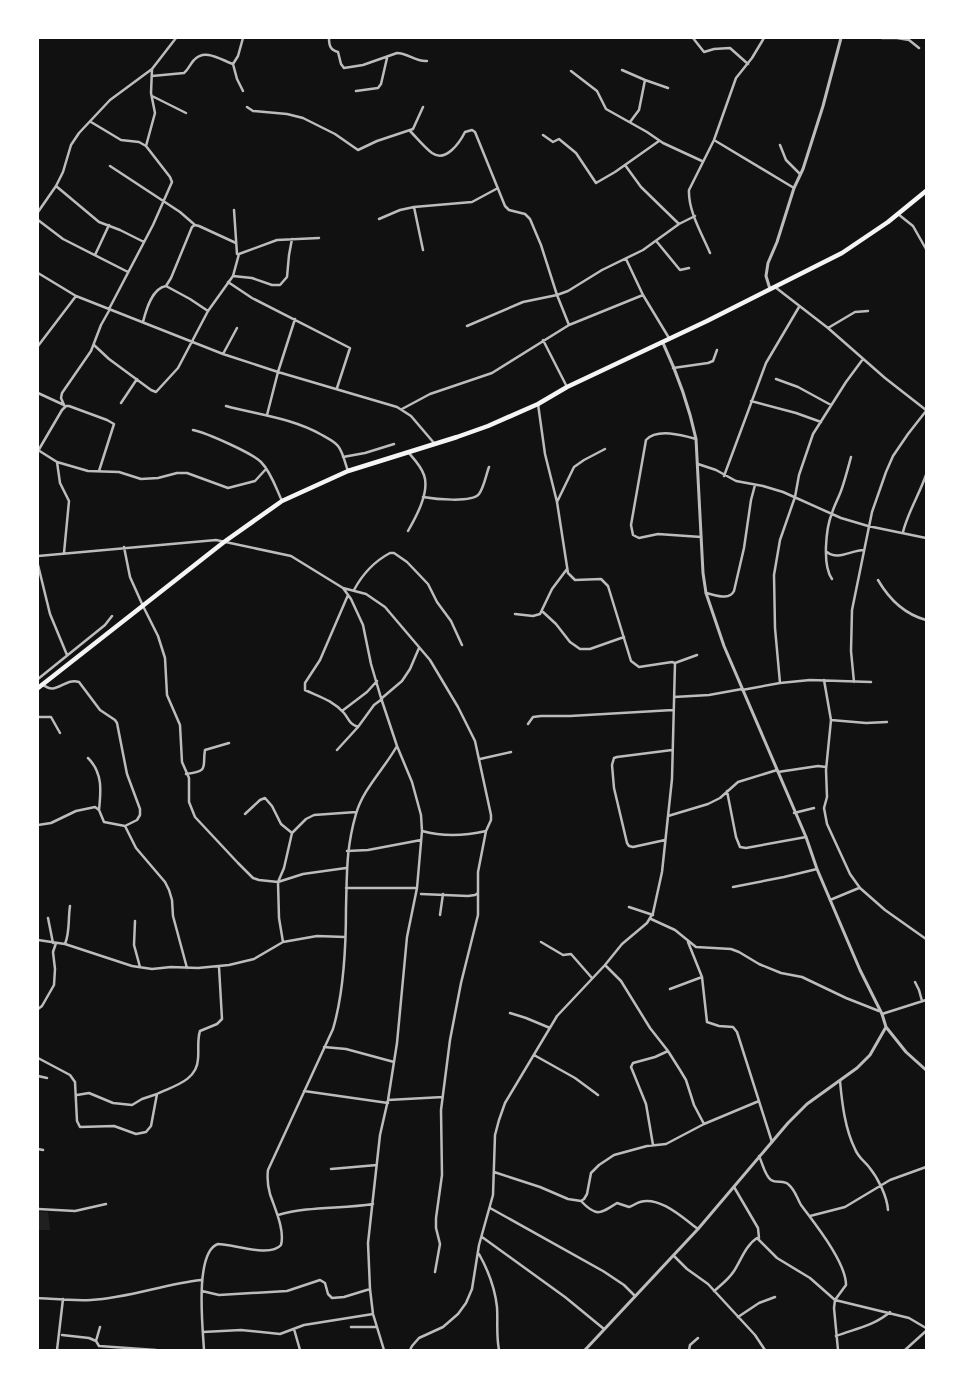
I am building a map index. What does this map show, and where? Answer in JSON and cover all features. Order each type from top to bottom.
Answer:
[{"type":"highway","points":[[39,686],[224,542],[282,501],[348,471],[488,426],[538,404],[567,387],[670,339],[842,253],[867,237],[926,191]]},
{"type":"street","points":[[38,212],[56,186],[63,172],[71,145],[79,133],[110,100],[152,69],[176,38]]},
{"type":"street","points":[[243,38],[238,56],[233,64],[243,91]]},
{"type":"street","points":[[329,38],[330,46],[334,52],[338,52],[344,68],[352,68],[398,53],[402,53],[417,61],[427,61]]},
{"type":"street","points":[[693,38],[704,52],[730,48],[748,64]]},
{"type":"street","points":[[710,254],[694,216],[689,190],[714,140],[736,78],[748,64],[764,38]]},
{"type":"street","points":[[841,38],[823,106],[777,242],[768,263],[766,276],[772,288],[828,328],[885,378],[926,410],[894,456],[883,481],[868,526],[852,610],[851,651],[854,682]]},
{"type":"street","points":[[882,38],[909,40],[919,48]]},
{"type":"street","points":[[152,76],[184,73],[200,55],[210,55],[233,64]]},
{"type":"street","points":[[356,91],[378,88],[386,67],[387,58]]},
{"type":"street","points":[[146,146],[155,113],[152,96],[152,69]]},
{"type":"street","points":[[622,70],[668,88]]},
{"type":"street","points":[[571,71],[597,91],[606,109],[659,141],[702,161]]},
{"type":"street","points":[[630,122],[639,110],[645,80]]},
{"type":"street","points":[[152,96],[186,113]]},
{"type":"street","points":[[247,107],[253,111],[288,114],[303,118],[335,134],[356,150],[377,141],[410,131],[415,127],[419,113],[423,108]]},
{"type":"street","points":[[65,406],[61,398],[62,392],[87,358],[94,345],[99,329],[164,203],[172,182],[170,176],[146,146],[139,142],[121,140],[91,122]]},
{"type":"street","points":[[410,131],[432,153],[438,156],[452,150],[465,132],[472,130],[475,132],[505,206],[508,210],[525,214],[530,219],[541,245],[556,295],[568,325]]},
{"type":"street","points":[[543,136],[552,142],[560,140],[572,148],[596,182],[600,182],[659,141]]},
{"type":"street","points":[[714,140],[794,188]]},
{"type":"street","points":[[780,145],[786,160],[800,174]]},
{"type":"street","points":[[625,164],[641,187],[679,224]]},
{"type":"street","points":[[110,166],[189,219],[195,225],[236,242]]},
{"type":"street","points":[[56,186],[99,222],[144,242]]},
{"type":"street","points":[[379,219],[400,210],[414,207],[472,202],[498,188]]},
{"type":"street","points":[[414,207],[423,250]]},
{"type":"street","points":[[94,345],[109,359],[153,391],[157,391],[178,368],[208,311],[232,276],[238,256],[234,210]]},
{"type":"street","points":[[898,214],[911,224],[926,249]]},
{"type":"street","points":[[467,326],[523,302],[568,291],[602,270],[657,242],[679,224],[694,216]]},
{"type":"street","points":[[38,220],[63,238],[128,272]]},
{"type":"street","points":[[95,255],[109,225]]},
{"type":"street","points":[[143,322],[156,291],[166,286],[171,278],[189,232],[195,225]]},
{"type":"street","points":[[238,256],[243,251],[277,240],[319,238]]},
{"type":"street","points":[[232,276],[252,278],[272,285],[280,285],[287,277],[288,255],[292,239]]},
{"type":"street","points":[[657,242],[680,270],[689,268]]},
{"type":"street","points":[[626,259],[643,295],[670,339]]},
{"type":"street","points":[[38,273],[76,296],[191,342],[278,372],[402,409],[411,416],[435,444]]},
{"type":"street","points":[[228,282],[252,298],[350,348],[337,389]]},
{"type":"street","points":[[166,286],[208,311]]},
{"type":"street","points":[[402,409],[430,394],[492,372],[568,325],[643,295]]},
{"type":"street","points":[[38,346],[76,296]]},
{"type":"street","points":[[724,476],[766,363],[799,307]]},
{"type":"street","points":[[828,328],[855,312],[868,311]]},
{"type":"street","points":[[267,415],[295,319]]},
{"type":"street","points":[[224,354],[237,328]]},
{"type":"street","points":[[543,340],[567,387]]},
{"type":"street","points":[[663,342],[693,421],[698,464],[700,537],[706,593],[724,646],[794,813],[806,837],[830,900],[886,1027],[906,1052],[926,1070]]},
{"type":"street","points":[[673,368],[713,361],[717,350]]},
{"type":"street","points":[[780,683],[774,575],[780,540],[795,497],[799,475],[812,434],[822,422],[831,405],[863,359]]},
{"type":"street","points":[[121,403],[137,379]]},
{"type":"street","points":[[776,379],[798,387],[831,405]]},
{"type":"street","points":[[38,393],[65,406],[114,424],[99,471]]},
{"type":"street","points":[[751,401],[822,422]]},
{"type":"street","points":[[538,404],[545,454],[557,502],[568,573],[575,580],[601,579],[608,586],[631,662],[634,665],[644,667],[675,663],[697,655]]},
{"type":"street","points":[[65,406],[38,450],[57,462],[88,471],[118,472],[141,479],[187,473],[228,488],[255,481],[266,468]]},
{"type":"street","points":[[226,406],[297,423],[318,433],[338,444],[348,471]]},
{"type":"street","points":[[193,430],[213,436],[257,459],[266,468],[282,501]]},
{"type":"street","points":[[696,439],[664,434],[652,436],[646,440],[631,525],[633,535],[638,538],[658,534],[700,537]]},
{"type":"street","points":[[343,457],[365,454],[394,444]]},
{"type":"street","points":[[557,502],[578,463],[605,449]]},
{"type":"street","points":[[408,452],[417,462],[424,475],[423,497],[420,508],[408,531]]},
{"type":"street","points":[[832,579],[828,572],[828,530],[831,514],[840,493],[851,457]]},
{"type":"street","points":[[57,462],[60,483],[69,501],[64,553]]},
{"type":"street","points":[[698,464],[716,470],[736,481],[783,492],[831,514],[868,526],[926,538]]},
{"type":"street","points":[[423,497],[454,500],[475,497],[483,486],[489,467]]},
{"type":"street","points":[[903,532],[906,520],[922,488],[926,475]]},
{"type":"street","points":[[706,593],[728,597],[734,591],[755,485]]},
{"type":"street","points":[[38,556],[216,540],[291,556],[343,588],[366,594],[385,607],[430,660],[458,707],[475,741],[492,815],[486,831],[478,872],[478,915],[461,983],[450,1040],[441,1110],[442,1175],[436,1218],[436,1228],[440,1244],[435,1272]]},
{"type":"street","points":[[124,547],[128,570],[142,606],[158,636],[165,658],[167,695],[180,725],[180,754],[190,783],[191,809],[200,823],[253,878],[259,880],[278,882],[303,874],[346,868]]},
{"type":"street","points":[[827,551],[836,556],[864,550]]},
{"type":"street","points":[[354,590],[367,572],[381,559],[390,553],[398,555],[428,584],[437,602],[451,620],[462,645]]},
{"type":"street","points":[[38,565],[50,614],[67,654]]},
{"type":"street","points":[[515,614],[533,616],[543,612],[552,589],[567,569]]},
{"type":"street","points":[[878,580],[885,591],[906,612],[926,620]]},
{"type":"street","points":[[343,588],[363,625],[381,699],[412,782],[421,815],[422,831],[417,888],[407,938],[397,1043],[388,1101],[380,1136],[368,1243],[373,1314],[384,1350]]},
{"type":"street","points":[[348,595],[320,660],[304,685],[305,690],[326,699],[342,711],[351,724],[358,727]]},
{"type":"street","points":[[543,612],[556,624],[570,642],[580,649],[590,649],[624,638]]},
{"type":"street","points":[[38,679],[105,625],[112,616]]},
{"type":"street","points":[[337,750],[358,727],[372,707],[402,681],[410,669],[419,648]]},
{"type":"street","points":[[410,1350],[419,1338],[443,1327],[462,1309],[472,1289],[478,1253],[495,1186],[495,1135],[505,1102],[561,1011],[605,965],[622,944],[653,915],[661,879],[672,779],[675,663]]},
{"type":"street","points":[[824,680],[831,720],[826,767],[827,796],[824,808],[825,816],[850,874],[860,888],[885,910],[926,938]]},
{"type":"street","points":[[673,696],[710,695],[780,683],[824,680],[871,682]]},
{"type":"street","points":[[39,686],[53,689],[72,681],[79,682],[100,710],[117,723],[127,774],[140,809],[140,815],[137,820],[125,826],[104,822],[99,810],[101,782],[98,772],[88,758]]},
{"type":"street","points":[[342,711],[364,695],[377,681]]},
{"type":"street","points":[[528,724],[533,717],[541,716],[673,710]]},
{"type":"street","points":[[38,717],[51,717],[60,733]]},
{"type":"street","points":[[831,720],[866,723],[887,722]]},
{"type":"street","points":[[186,774],[197,772],[204,768],[205,750],[229,743]]},
{"type":"street","points":[[204,1350],[202,1280],[209,1251],[214,1246],[223,1244],[244,1249],[263,1250],[279,1248],[282,1241],[278,1215],[270,1193],[268,1170],[333,1029],[345,937],[347,851],[356,812],[368,788],[397,746]]},
{"type":"street","points":[[665,840],[633,847],[629,846],[614,788],[612,765],[614,758],[617,757],[672,750]]},
{"type":"street","points":[[480,759],[511,752]]},
{"type":"street","points":[[668,816],[703,807],[720,798],[732,785],[738,782],[777,771],[818,766],[826,767]]},
{"type":"street","points":[[727,791],[736,837],[740,847],[746,848],[806,837]]},
{"type":"street","points":[[245,814],[260,800],[265,798],[272,806],[281,824],[292,833]]},
{"type":"street","points":[[38,825],[51,823],[82,809],[95,807],[99,810]]},
{"type":"street","points":[[794,813],[814,808]]},
{"type":"street","points":[[283,942],[279,918],[278,882],[284,868],[292,833],[314,815],[356,812]]},
{"type":"street","points":[[125,826],[136,848],[165,882],[169,890],[173,916],[187,968]]},
{"type":"street","points":[[422,831],[454,836],[486,831]]},
{"type":"street","points":[[347,851],[368,850],[421,840]]},
{"type":"street","points":[[733,886],[817,869]]},
{"type":"street","points":[[346,888],[417,888]]},
{"type":"street","points":[[830,900],[860,888]]},
{"type":"street","points":[[421,894],[468,896],[478,893]]},
{"type":"street","points":[[440,915],[443,894]]},
{"type":"street","points":[[65,944],[68,937],[70,906]]},
{"type":"street","points":[[630,907],[653,915]]},
{"type":"street","points":[[38,1009],[42,1006],[54,985],[53,952],[55,943],[48,918]]},
{"type":"street","points":[[651,918],[675,930],[698,948],[731,948],[759,964],[781,973],[802,976],[846,998],[880,1012],[926,1000]]},
{"type":"street","points":[[135,921],[134,945],[140,968]]},
{"type":"street","points":[[38,940],[65,944],[140,968],[187,968],[219,967],[254,959],[283,942],[317,936],[345,937]]},
{"type":"street","points":[[687,941],[702,977],[707,1022],[736,1029],[772,1142]]},
{"type":"street","points":[[542,942],[563,955],[571,954],[592,978]]},
{"type":"street","points":[[605,965],[621,981],[650,1028],[668,1051],[686,1080],[694,1105],[704,1124]]},
{"type":"street","points":[[77,1095],[89,1094],[113,1103],[132,1105],[142,1099],[181,1084],[191,1076],[198,1061],[200,1031],[216,1024],[222,1019],[219,967]]},
{"type":"street","points":[[670,989],[702,977]]},
{"type":"street","points":[[915,982],[920,990],[922,1001]]},
{"type":"street","points":[[510,1013],[550,1028]]},
{"type":"street","points":[[586,1350],[698,1230],[788,1123],[807,1104],[840,1081],[870,1055],[886,1027]]},
{"type":"street","points":[[324,1047],[346,1049],[394,1062]]},
{"type":"street","points":[[653,1145],[646,1104],[631,1067],[633,1063],[668,1051]]},
{"type":"street","points":[[534,1055],[575,1078],[598,1094]]},
{"type":"street","points":[[38,1058],[73,1078],[76,1082],[77,1121],[80,1128],[114,1126],[136,1134],[146,1132],[151,1126],[157,1094]]},
{"type":"street","points":[[38,1076],[47,1078]]},
{"type":"street","points":[[840,1081],[853,1147],[870,1168],[886,1198],[888,1210]]},
{"type":"street","points":[[304,1091],[388,1101],[443,1097]]},
{"type":"street","points":[[581,1201],[587,1194],[591,1173],[599,1164],[620,1153],[653,1145],[666,1144],[704,1124],[759,1101]]},
{"type":"street","points":[[38,1148],[43,1150]]},
{"type":"street","points":[[759,1156],[769,1178],[774,1181],[787,1182],[822,1232],[845,1275],[846,1285],[835,1300],[834,1318],[838,1350]]},
{"type":"street","points":[[331,1169],[377,1165]]},
{"type":"street","points":[[810,1216],[845,1207],[880,1186],[926,1167]]},
{"type":"street","points":[[494,1172],[545,1189],[568,1199],[581,1201],[592,1211],[600,1213],[606,1212],[617,1203],[629,1207],[640,1202],[656,1202],[666,1206],[698,1230]]},
{"type":"street","points":[[734,1187],[758,1228],[759,1239],[777,1258],[810,1278],[835,1300],[909,1318],[926,1329],[905,1350]]},
{"type":"street","points":[[38,1209],[75,1210],[106,1204]]},
{"type":"street","points":[[278,1215],[306,1209],[373,1204]]},
{"type":"street","points":[[490,1208],[603,1271],[624,1285],[635,1296]]},
{"type":"street","points":[[482,1237],[565,1297],[604,1329]]},
{"type":"street","points":[[714,1292],[729,1277],[752,1242],[759,1239]]},
{"type":"street","points":[[478,1253],[485,1265],[497,1304],[496,1332],[499,1350]]},
{"type":"street","points":[[674,1256],[703,1279],[755,1335],[765,1350]]},
{"type":"street","points":[[38,1298],[102,1299],[153,1290],[177,1283],[202,1280]]},
{"type":"street","points":[[202,1291],[219,1295],[287,1291],[320,1280],[324,1283],[328,1294],[332,1298],[344,1297],[370,1289]]},
{"type":"street","points":[[738,1317],[758,1303],[775,1297]]},
{"type":"street","points":[[57,1350],[62,1321],[63,1298]]},
{"type":"street","points":[[836,1336],[869,1325],[884,1318],[890,1312]]},
{"type":"street","points":[[203,1332],[241,1330],[280,1334],[294,1328],[373,1314]]},
{"type":"street","points":[[96,1341],[100,1327]]},
{"type":"street","points":[[351,1328],[376,1327]]},
{"type":"street","points":[[294,1328],[300,1350]]},
{"type":"street","points":[[62,1335],[89,1338],[96,1341],[100,1346],[156,1350]]},
{"type":"street","points":[[689,1350],[690,1345],[698,1338]]},
{"type":"shaded area","points":[[38,1212],[48,1212],[50,1230],[38,1230]]}]
